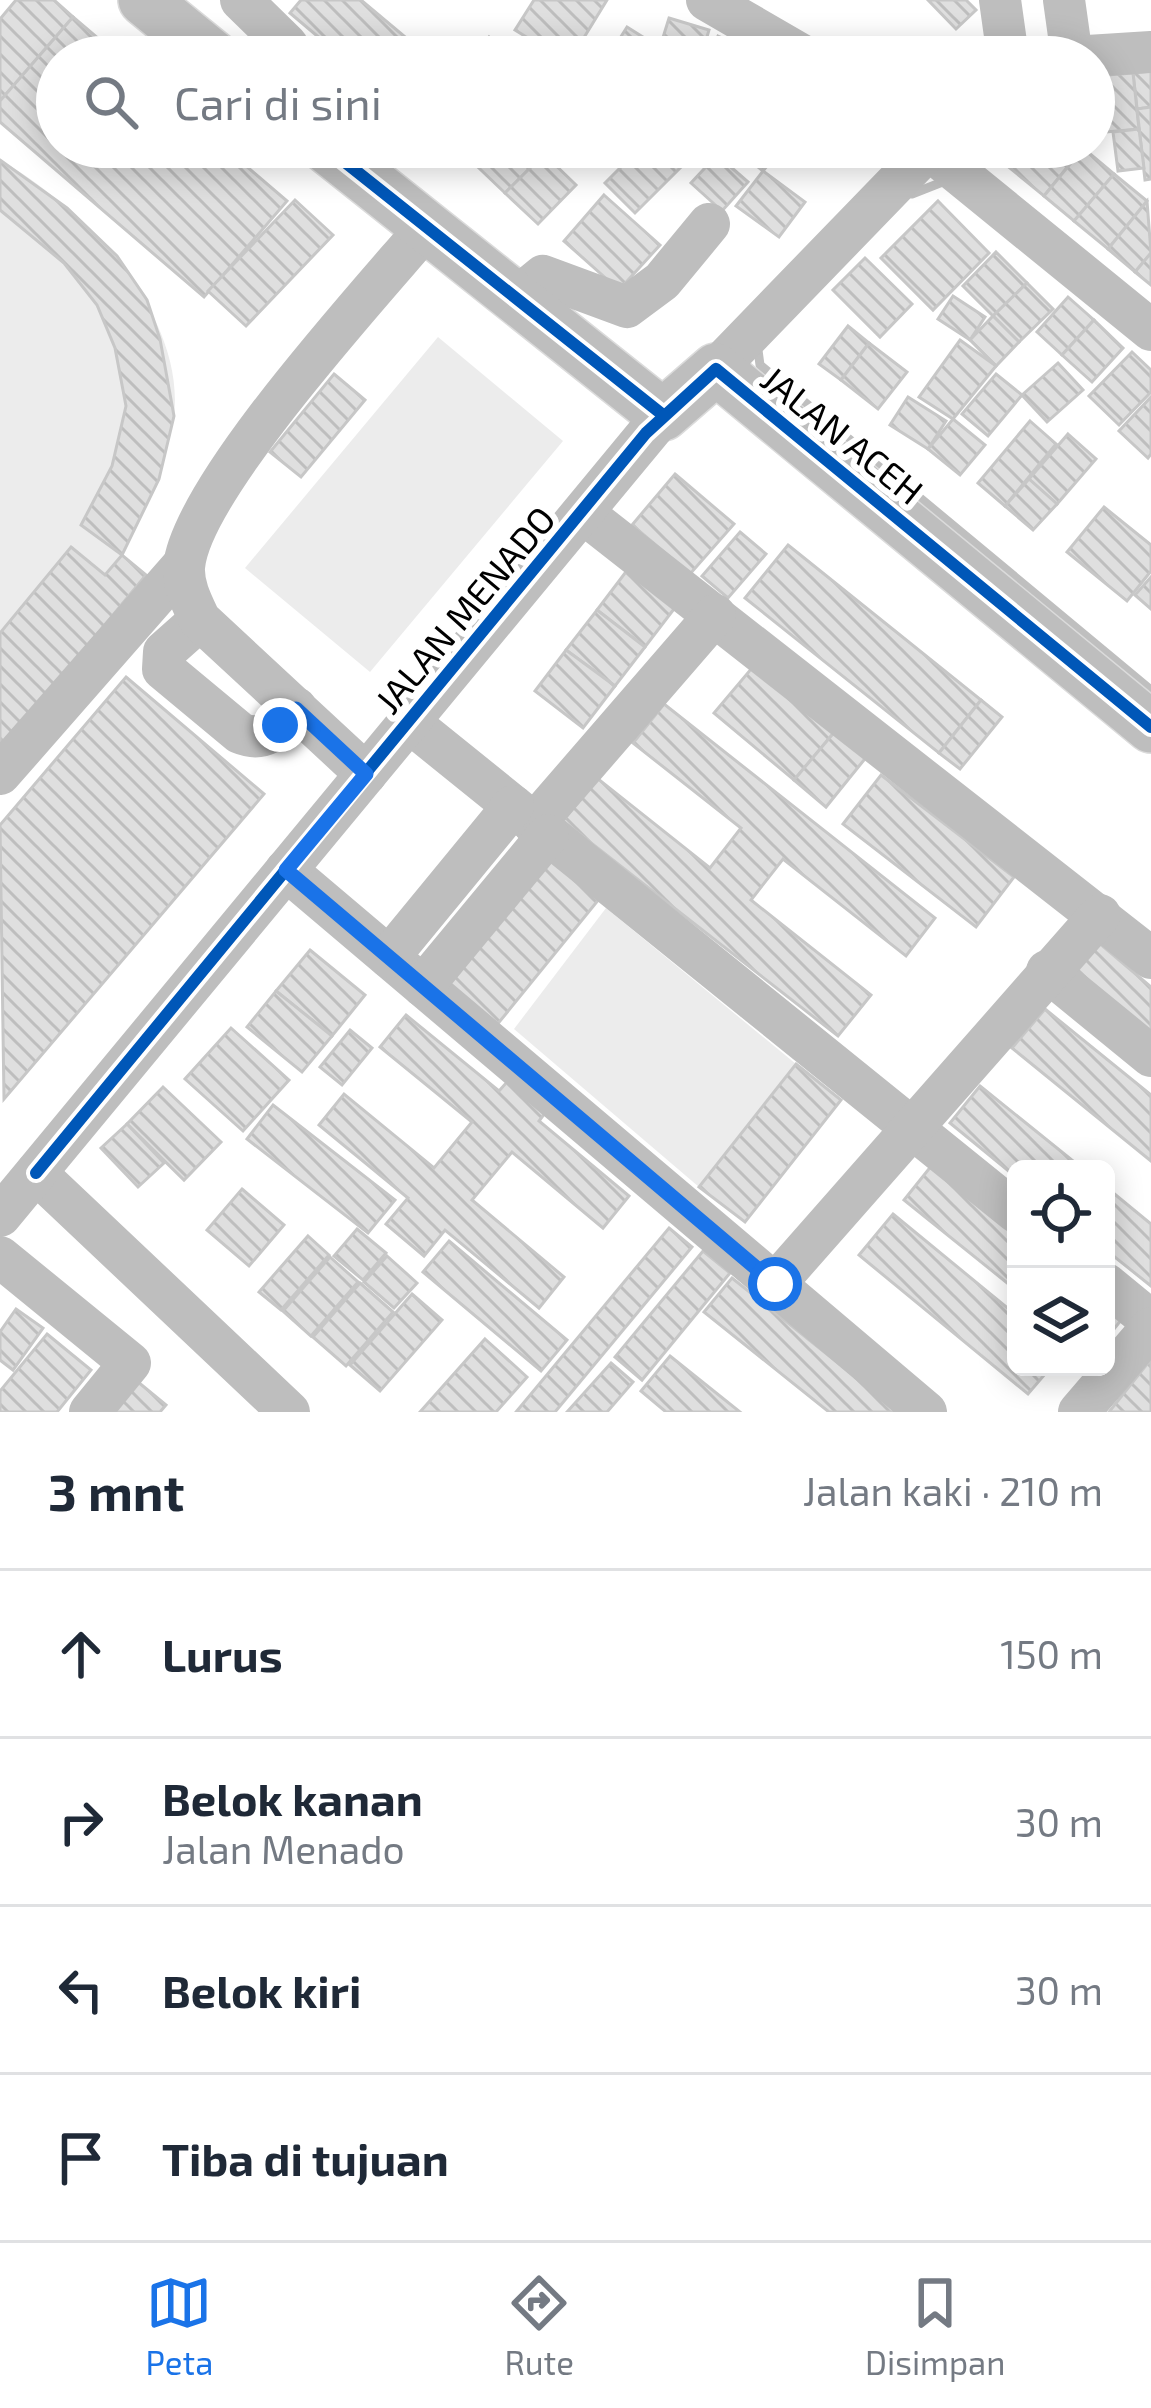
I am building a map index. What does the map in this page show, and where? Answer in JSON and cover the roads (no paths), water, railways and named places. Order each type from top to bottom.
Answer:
[{"type":"main road","points":[[144,0],[188,36]]},
{"type":"main road","points":[[352,168],[663,415]]},
{"type":"main road","name":"JALAN ACEH","points":[[663,415],[716,369],[1151,727]]},
{"type":"street","points":[[241,0],[278,36]]},
{"type":"street","points":[[706,0],[769,36]]},
{"type":"street","points":[[1000,0],[1005,36]]},
{"type":"street","points":[[1064,0],[1069,36]]},
{"type":"street","points":[[1115,54],[1151,52]]},
{"type":"street","points":[[716,369],[871,234],[915,168]]},
{"type":"street","points":[[953,168],[1151,330]]},
{"type":"street","points":[[515,299],[543,276],[561,278],[610,304],[641,301],[710,224]]},
{"type":"street","points":[[0,774],[184,565],[208,499],[426,228]]},
{"type":"street","name":"JALAN MENADO","points":[[0,1216],[18,1169],[286,870],[663,415]]},
{"type":"street","points":[[583,513],[1151,958]]},
{"type":"street","points":[[184,565],[185,585],[200,620],[366,774]]},
{"type":"street","points":[[389,957],[532,822],[715,616]]},
{"type":"street","points":[[200,620],[164,652],[163,669],[240,734],[254,739],[267,736],[296,709]]},
{"type":"street","points":[[409,722],[1007,1205]]},
{"type":"street","points":[[423,986],[532,822]]},
{"type":"street","points":[[286,870],[926,1412]]},
{"type":"street","points":[[775,1284],[1100,915]]},
{"type":"street","points":[[1047,971],[1151,1056]]},
{"type":"street","points":[[18,1169],[289,1412]]},
{"type":"street","points":[[0,1257],[130,1363],[90,1412]]},
{"type":"street","points":[[1079,1412],[1151,1324],[1115,1292]]},
{"type":"waterway","points":[[912,194],[945,181]]},
{"type":"waterway","points":[[758,350],[760,365],[1151,690]]}]
